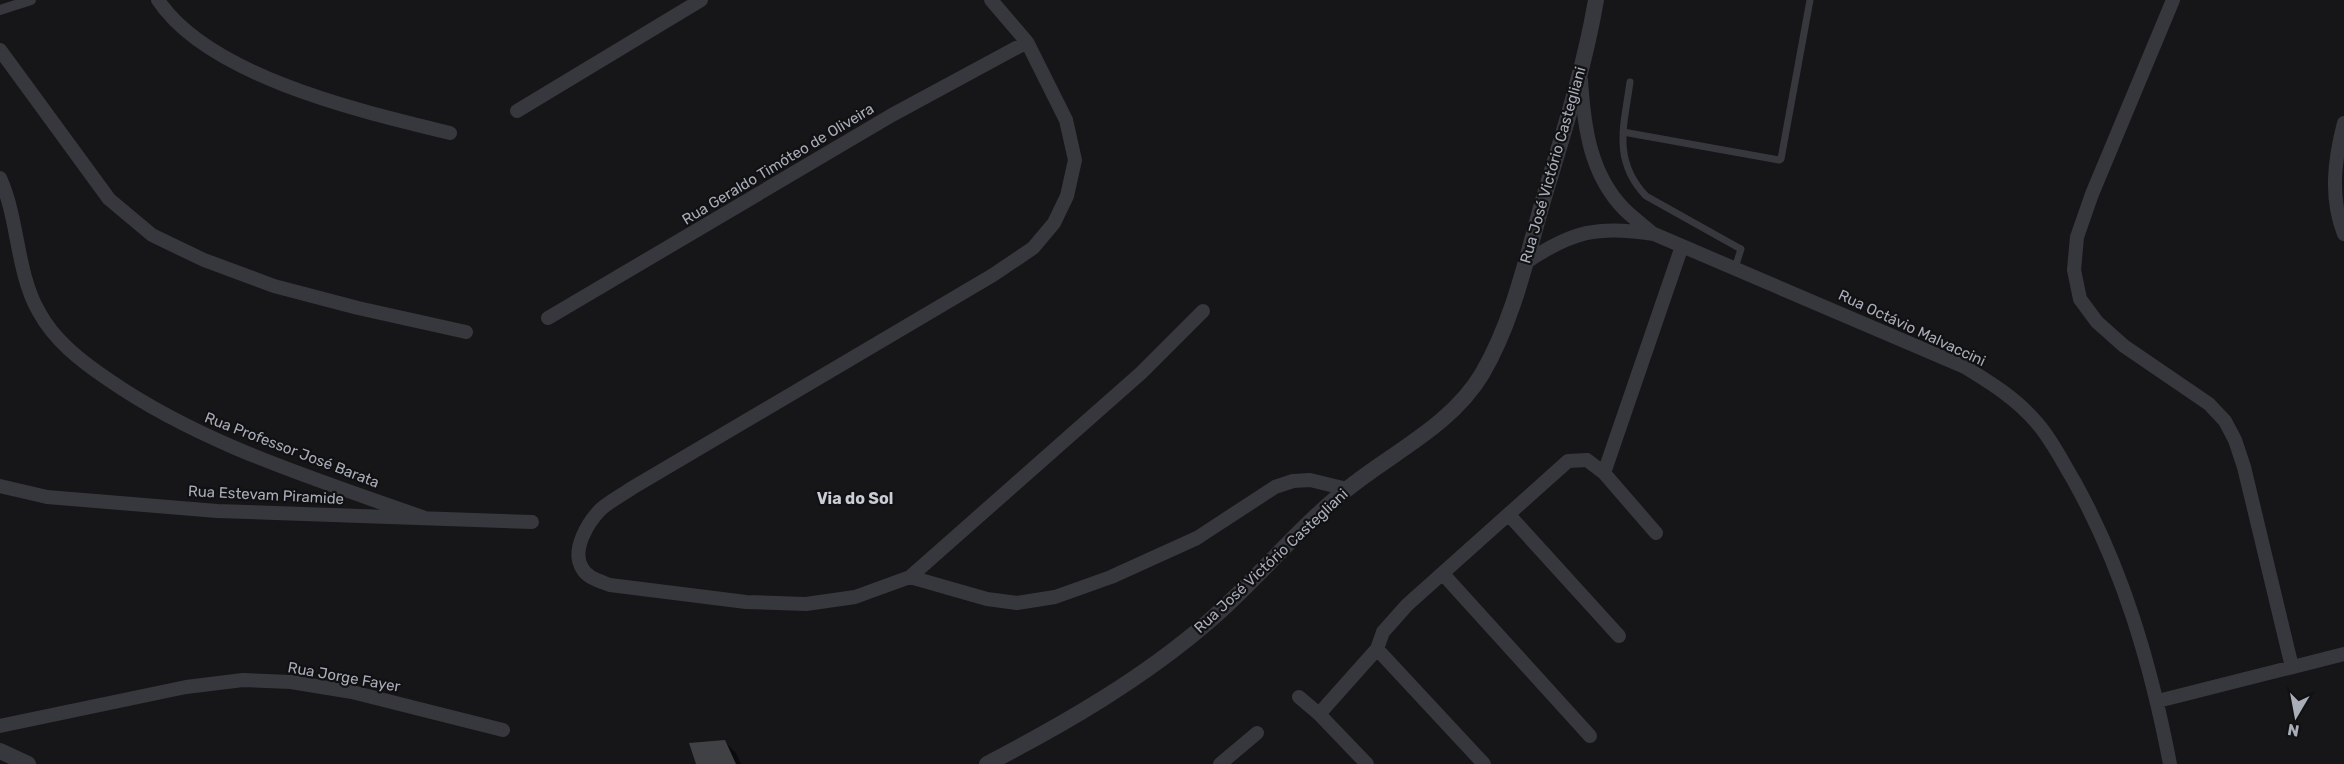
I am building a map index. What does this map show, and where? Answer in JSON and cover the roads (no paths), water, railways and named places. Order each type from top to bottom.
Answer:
[{"type":"street","points":[[0,10],[31,0]]},
{"type":"street","points":[[158,0],[199,41],[249,70],[313,95],[450,133]]},
{"type":"street","points":[[517,111],[701,0]]},
{"type":"street","points":[[991,0],[1027,42],[1066,120],[1074,160],[1067,196],[1054,223],[1034,248],[993,275],[632,488],[601,510],[585,530],[579,552],[582,568],[592,578],[609,585],[746,602],[806,604],[855,597],[910,577],[1141,372],[1203,311]]},
{"type":"street","name":"Rua José Victório Castegliani","points":[[987,764],[1101,700],[1158,661],[1209,622],[1311,520],[1347,489],[1426,432],[1457,406],[1480,376],[1498,343],[1525,263],[1581,74],[1596,0]]},
{"type":"street","points":[[2173,0],[2092,194],[2077,237],[2074,270],[2080,299],[2097,322],[2124,346],[2208,404],[2225,421],[2235,440],[2244,467],[2292,667]]},
{"type":"street","name":"Rua Geraldo Timóteo de Oliveira","points":[[548,318],[891,115],[1027,42]]},
{"type":"street","points":[[0,50],[109,199],[152,235],[204,260],[274,285],[358,308],[466,332]]},
{"type":"street","name":"Rua Octávio Malvaccini","points":[[1581,74],[1583,110],[1596,166],[1607,189],[1624,209],[1654,234]]},
{"type":"street","points":[[2344,123],[2334,178],[2336,215],[2344,234]]},
{"type":"street","name":"Rua Professor José Barata","points":[[0,178],[12,215],[30,292],[39,312],[59,339],[88,365],[139,401],[214,440],[425,518]]},
{"type":"street","name":"Rua Octávio Malvaccini","points":[[1525,263],[1557,243],[1576,235],[1602,229],[1654,234],[1965,367],[2004,392],[2037,422],[2057,451],[2084,498],[2115,565],[2135,621],[2157,702],[2169,764]]},
{"type":"street","points":[[1604,473],[1682,246]]},
{"type":"street","points":[[1319,714],[1377,649],[1383,632],[1407,605],[1568,461],[1587,460],[1604,473],[1656,533]]},
{"type":"street","points":[[910,577],[987,599],[1017,603],[1055,597],[1111,577],[1197,538],[1275,487],[1293,481],[1310,480],[1347,489]]},
{"type":"street","name":"Rua Estevam Piramide","points":[[0,486],[46,497],[217,511],[532,522]]},
{"type":"street","points":[[1509,515],[1619,636]]},
{"type":"street","points":[[1443,574],[1590,736]]},
{"type":"street","points":[[1377,649],[1484,764]]},
{"type":"street","points":[[2157,702],[2344,654]]},
{"type":"street","name":"Rua Jorge Fayer","points":[[0,726],[186,687],[243,680],[291,682],[352,692],[503,730]]},
{"type":"street","points":[[1299,697],[1319,714],[1367,764]]},
{"type":"street","points":[[1220,764],[1237,759],[1257,733]]},
{"type":"street","points":[[0,751],[28,764]]},
{"type":"lane","points":[[1623,132],[1781,159],[1810,0]]},
{"type":"lane","points":[[1630,82],[1622,153],[1635,185],[1646,196],[1741,249],[1735,268]]},
{"type":"district","name":"Via do Sol","points":[[855,498]]}]
